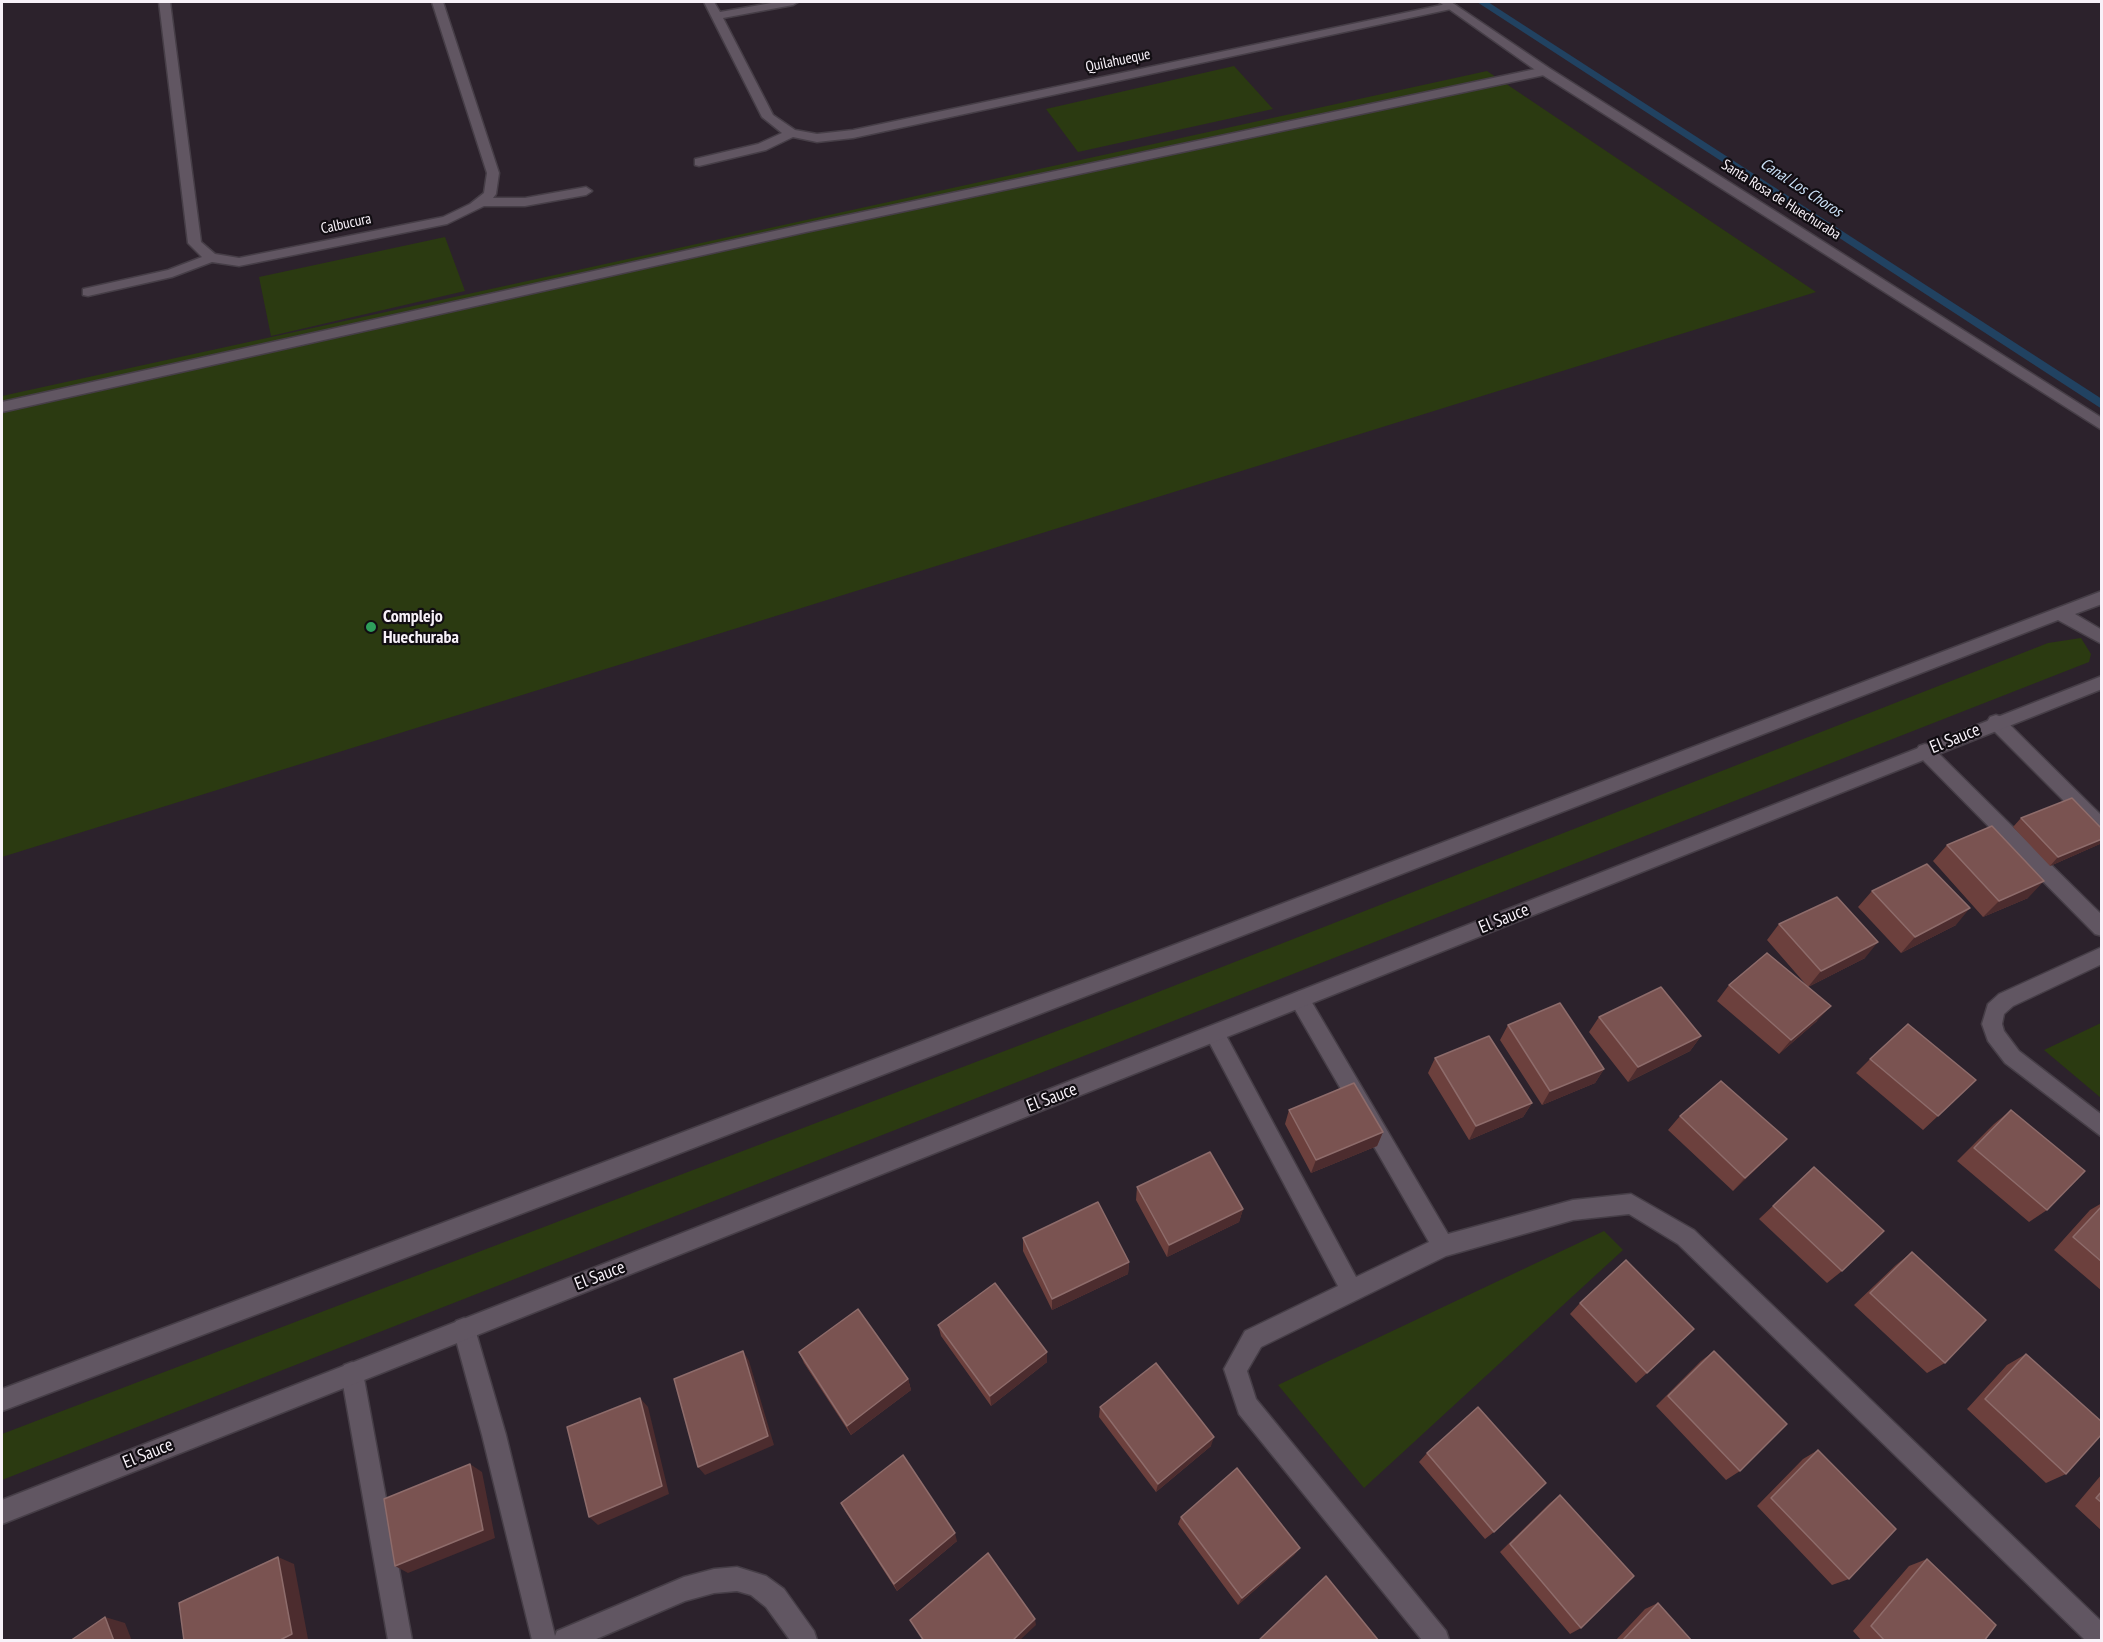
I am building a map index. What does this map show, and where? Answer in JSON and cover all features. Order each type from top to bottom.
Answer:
[{"type":"street","points":[[164,2],[193,234],[195,243],[211,258]]},
{"type":"street","points":[[437,2],[493,173],[494,183],[483,202]]},
{"type":"street","name":"Quilahueque","points":[[709,2],[760,105],[774,123],[791,133],[817,138],[853,134],[1447,4]]},
{"type":"street","points":[[716,16],[793,2]]},
{"type":"street","name":"Santa Rosa de Huechuraba","points":[[1447,4],[1545,71],[2102,425]]},
{"type":"street","points":[[2,407],[807,228],[1545,71]]},
{"type":"street","points":[[699,162],[762,147],[791,133]]},
{"type":"street","name":"Calbucura","points":[[88,292],[172,273],[211,258],[239,262],[269,258],[447,220],[483,202],[525,202],[586,191]]},
{"type":"street","points":[[2,1400],[684,1142],[2102,597]]},
{"type":"street","points":[[2057,614],[2074,620],[2102,638]]},
{"type":"street","name":"El Sauce","points":[[2,1512],[2102,682]]},
{"type":"street","points":[[1996,722],[2102,828]]},
{"type":"street","points":[[1924,751],[2102,928]]},
{"type":"street","points":[[2102,955],[2006,1000],[1995,1010],[1992,1024],[1998,1041],[2012,1057],[2102,1128]]},
{"type":"street","points":[[1300,1000],[1443,1246]]},
{"type":"street","points":[[1215,1034],[1351,1289]]},
{"type":"street","points":[[1437,1641],[1247,1406],[1235,1369],[1253,1339],[1351,1289],[1443,1246],[1573,1210],[1631,1204],[1686,1237],[2102,1640]]},
{"type":"street","points":[[464,1329],[494,1435],[543,1641]]},
{"type":"street","points":[[352,1373],[400,1641]]},
{"type":"street","points":[[566,1641],[684,1589],[714,1581],[737,1580],[757,1585],[775,1598],[805,1641]]},
{"type":"green space","points":[[1234,66],[1273,109],[1078,152],[1046,109]]},
{"type":"green space","name":"Complejo Huechuraba","points":[[1487,71],[1816,292],[2,857],[2,396]]},
{"type":"green space","points":[[445,237],[465,291],[271,336],[259,277]]},
{"type":"green space","points":[[2081,638],[2091,654],[2089,662],[2,1480],[2,1434],[1125,1005],[2048,643]]},
{"type":"green space","points":[[2101,1023],[2101,1098],[2044,1050]]},
{"type":"green space","points":[[1604,1231],[1623,1250],[1364,1488],[1278,1385]]},
{"type":"building","points":[[2072,798],[2102,829],[2102,839],[2058,857],[2021,818]]},
{"type":"building","points":[[1992,826],[2044,881],[1999,901],[1947,845]]},
{"type":"building","points":[[1927,864],[1970,908],[1915,937],[1872,891]]},
{"type":"building","points":[[1837,897],[1878,942],[1821,971],[1779,924]]},
{"type":"building","points":[[1767,953],[1831,1006],[1791,1040],[1729,985]]},
{"type":"building","points":[[1661,987],[1701,1036],[1638,1067],[1599,1017]]},
{"type":"building","points":[[1560,1003],[1604,1069],[1550,1091],[1508,1025]]},
{"type":"building","points":[[1908,1024],[1976,1080],[1938,1116],[1870,1059]]},
{"type":"building","points":[[1489,1036],[1532,1103],[1476,1126],[1435,1058]]},
{"type":"building","points":[[1721,1081],[1787,1139],[1745,1178],[1680,1116]]},
{"type":"building","points":[[1354,1083],[1383,1132],[1316,1160],[1289,1110]]},
{"type":"building","points":[[2011,1110],[2085,1171],[2047,1210],[1974,1148]]},
{"type":"building","points":[[1210,1152],[1243,1209],[1169,1245],[1137,1187]]},
{"type":"building","points":[[1814,1167],[1884,1231],[1842,1271],[1773,1206]]},
{"type":"building","points":[[1098,1202],[1129,1262],[1052,1299],[1023,1238]]},
{"type":"building","points":[[2102,1206],[2102,1262],[2073,1237]]},
{"type":"building","points":[[1912,1252],[1986,1320],[1945,1363],[1870,1293]]},
{"type":"building","points":[[1626,1260],[1694,1329],[1647,1373],[1580,1303]]},
{"type":"building","points":[[995,1283],[1047,1352],[990,1396],[938,1325]]},
{"type":"building","points":[[858,1309],[908,1379],[847,1426],[799,1352]]},
{"type":"building","points":[[743,1351],[768,1436],[698,1467],[674,1379]]},
{"type":"building","points":[[1714,1351],[1787,1424],[1740,1471],[1668,1396]]},
{"type":"building","points":[[2026,1354],[2102,1422],[2102,1434],[2066,1474],[1985,1399]]},
{"type":"building","points":[[1156,1363],[1214,1437],[1158,1484],[1100,1407]]},
{"type":"building","points":[[640,1398],[662,1486],[589,1517],[567,1427]]},
{"type":"building","points":[[1478,1407],[1546,1483],[1494,1532],[1427,1453]]},
{"type":"building","points":[[1818,1450],[1896,1529],[1849,1579],[1771,1498]]},
{"type":"building","points":[[903,1455],[955,1533],[894,1584],[841,1503]]},
{"type":"building","points":[[470,1464],[483,1530],[395,1566],[384,1499]]},
{"type":"building","points":[[1237,1468],[1300,1548],[1242,1598],[1181,1517]]},
{"type":"building","points":[[2102,1491],[2102,1503],[2096,1498]]},
{"type":"building","points":[[1560,1495],[1634,1576],[1581,1628],[1510,1544]]},
{"type":"building","points":[[988,1553],[1035,1619],[1012,1641],[924,1641],[910,1620]]},
{"type":"building","points":[[278,1557],[292,1634],[278,1641],[184,1641],[179,1603]]},
{"type":"building","points":[[1927,1559],[1996,1625],[1984,1641],[1885,1641],[1871,1626]]},
{"type":"building","points":[[1326,1576],[1379,1641],[1258,1641]]},
{"type":"building","points":[[1658,1603],[1692,1641],[1622,1641]]},
{"type":"building","points":[[105,1617],[114,1641],[70,1641]]},
{"type":"waterway","name":"Canal Los Choros","points":[[1482,2],[2102,405]]},
{"type":"place","name":"Complejo Huechuraba","points":[[371,627]]}]
